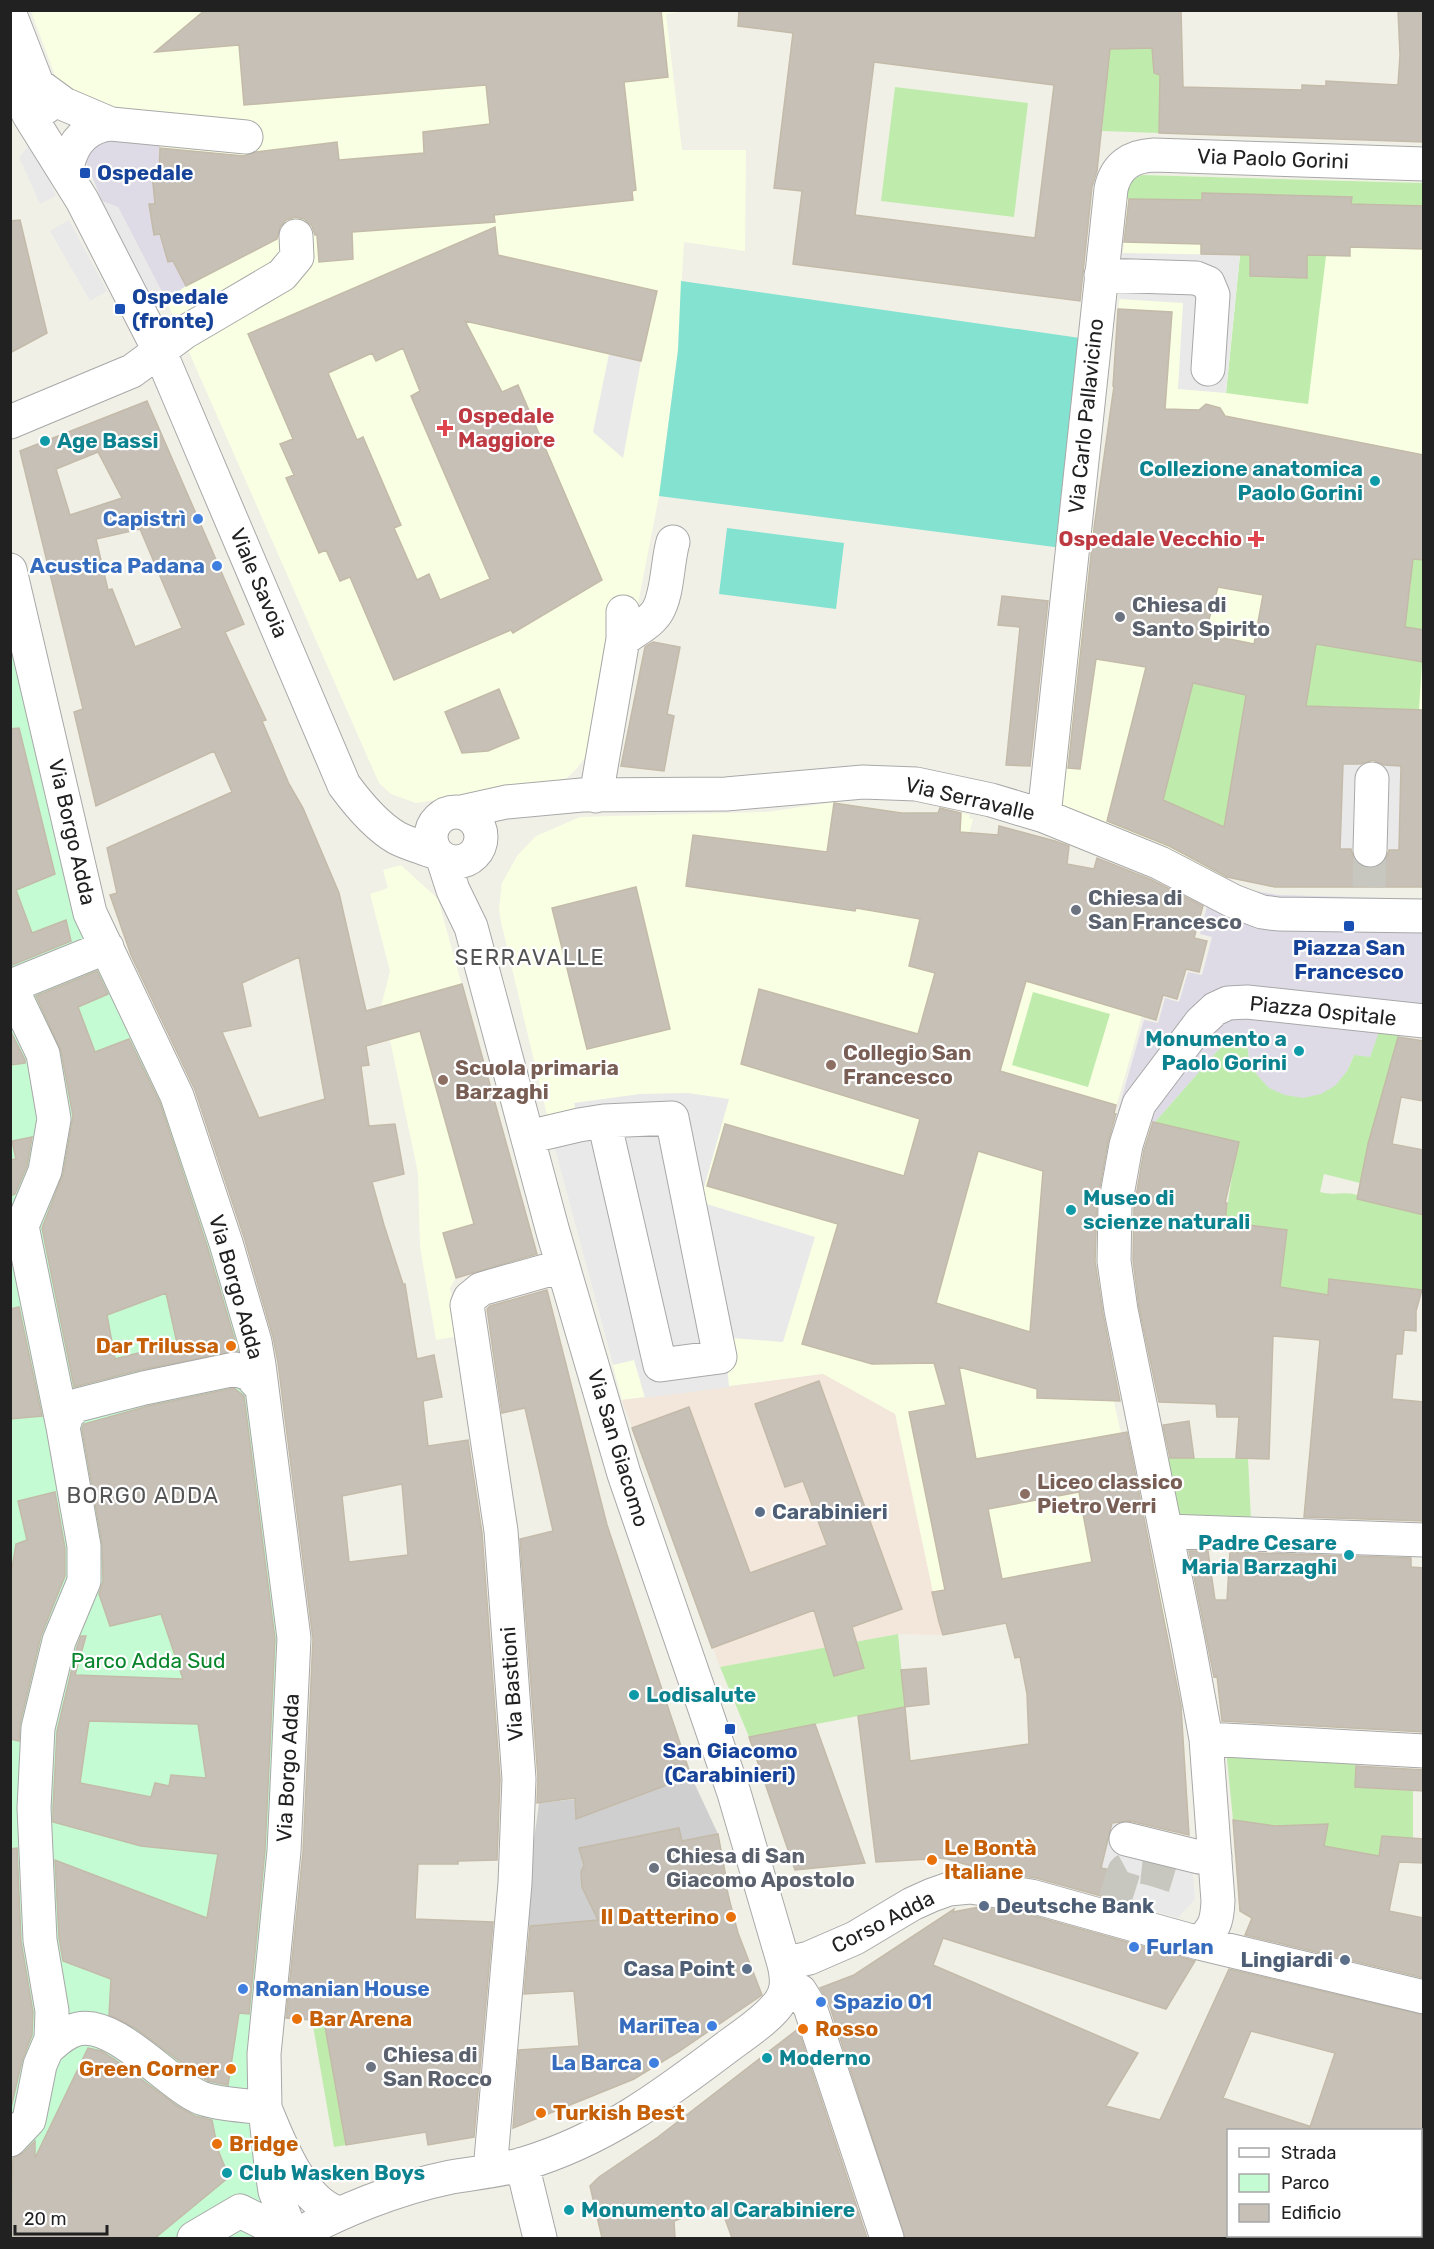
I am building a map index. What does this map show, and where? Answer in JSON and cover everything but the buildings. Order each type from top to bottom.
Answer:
[{"type":"street","name":"Viale Savoia","points":[[10,14],[29,115],[71,176],[160,352],[344,785],[376,821],[398,838],[458,852]]},
{"type":"street","points":[[24,81],[80,112],[111,124]]},
{"type":"street","points":[[71,176],[70,152],[87,131],[98,125],[111,124],[246,137]]},
{"type":"street","name":"Via Paolo Gorini","points":[[1125,163],[1143,156],[1154,155],[1424,164]]},
{"type":"street","name":"Via Carlo Pallavicino","points":[[1044,816],[1111,189],[1113,180],[1125,163]]},
{"type":"street","points":[[10,422],[132,371],[185,332],[282,275],[297,257],[296,236]]},
{"type":"street","points":[[1101,275],[1196,278],[1208,283],[1213,295],[1208,369]]},
{"type":"street","name":"Via Borgo Adda","points":[[10,570],[90,913],[177,1096],[255,1342],[294,1638],[284,1851],[264,2054],[270,2165],[275,2191],[292,2238]]},
{"type":"street","points":[[596,796],[632,624]]},
{"type":"street","points":[[1370,850],[1372,779]]},
{"type":"street","name":"Via Serravalle","points":[[452,813],[506,802],[564,797],[726,794],[863,782],[916,784],[952,791],[1044,816],[1160,863],[1233,901],[1262,912],[1278,914],[1368,901],[1424,916]]},
{"type":"street","name":"Via Serravalle","points":[[458,852],[544,800]]},
{"type":"street","points":[[365,809],[406,818],[423,819],[452,813],[475,820],[479,827],[458,852],[431,837],[432,828],[452,813]]},
{"type":"street","name":"Via San Giacomo","points":[[458,852],[453,890],[471,927],[562,1266],[624,1474],[734,1793],[785,1975]]},
{"type":"street","points":[[10,2140],[29,2120],[40,2066],[51,2039],[53,2025],[39,1932],[34,1808],[38,1728],[59,1641],[84,1581],[84,1546],[63,1427],[22,1226],[45,1171],[54,1119],[43,1054],[11,985],[107,947]]},
{"type":"street","name":"Piazza Ospitale","points":[[1199,1943],[1211,1931],[1217,1919],[1218,1900],[1206,1739],[1121,1311],[1114,1261],[1115,1206],[1134,1116],[1147,1091],[1201,1022],[1215,1009],[1228,1003],[1247,1002],[1424,1021]]},
{"type":"street","points":[[528,1137],[604,1121],[672,1118],[720,1357],[660,1365],[604,1121]]},
{"type":"street","name":"Via Bastioni","points":[[490,2171],[515,1883],[519,1779],[501,1531],[467,1305],[470,1298],[480,1289],[562,1266]]},
{"type":"street","points":[[63,1427],[68,1413],[78,1405],[144,1388],[235,1369],[249,1374],[262,1388]]},
{"type":"street","points":[[1166,1531],[1424,1540]]},
{"type":"street","points":[[1206,1739],[1424,1751]]},
{"type":"street","points":[[1126,1839],[1199,1857],[1215,1857]]},
{"type":"street","name":"Corso Adda","points":[[785,1975],[855,1938],[912,1904],[949,1889],[970,1887],[1113,1909],[1199,1943],[1424,1998]]},
{"type":"street","points":[[194,2238],[240,2211],[292,2238],[338,2213],[380,2196],[450,2178],[522,2164],[587,2139],[624,2121],[658,2099],[764,2019],[780,2002],[785,1975]]},
{"type":"street","points":[[785,1975],[800,1991],[810,2007],[887,2238]]},
{"type":"street","points":[[47,2049],[70,2031],[81,2028],[91,2029],[105,2033],[129,2046],[201,2097],[266,2108]]},
{"type":"street","name":"Via Borgo Adda","points":[[266,2108],[285,2154],[300,2179],[323,2206],[338,2213]]},
{"type":"street","points":[[522,2164],[540,2238]]},
{"type":"shaded area","name":"Ospedale Maggiore","points":[[31,11],[685,11],[666,14],[682,150],[746,150],[745,251],[684,242],[678,350],[659,496],[636,614],[610,610],[586,756],[567,778],[558,782],[416,803],[391,794],[379,783],[166,300],[118,207],[102,201]]},
{"type":"shaded area","points":[[88,140],[160,141],[159,174],[152,174],[155,204],[149,204],[154,234],[160,234],[168,262],[173,261],[186,286],[166,300],[118,207],[102,201],[84,157]]},
{"type":"shaded area","points":[[32,142],[56,196],[40,204],[19,157]]},
{"type":"shaded area","name":"Ospedale Vecchio","points":[[1137,176],[1423,183],[1423,887],[1275,887],[1209,873],[1057,803],[1090,563],[1095,564],[1092,553],[1086,547],[1089,530],[1096,526],[1111,410],[1128,189]]},
{"type":"shaded area","points":[[102,201],[118,207],[161,291],[154,305]]},
{"type":"shaded area","points":[[69,220],[107,291],[90,301],[50,231]]},
{"type":"shaded area","points":[[1123,253],[1240,255],[1226,393],[1178,389],[1183,303],[1119,299]]},
{"type":"shaded area","points":[[681,281],[1080,338],[1062,548],[659,496],[678,350]]},
{"type":"shaded area","points":[[609,354],[641,361],[623,458],[593,432]]},
{"type":"shaded area","points":[[727,528],[844,543],[836,609],[719,594]]},
{"type":"shaded area","points":[[1343,764],[1401,766],[1399,850],[1340,849]]},
{"type":"shaded area","name":"Collegio San Francesco","points":[[834,802],[909,813],[938,813],[941,807],[970,815],[969,818],[973,819],[961,862],[1006,974],[1156,1020],[1142,1016],[1104,1149],[1094,1251],[1113,1398],[1126,1455],[1130,1454],[1168,1628],[1081,1646],[1073,1658],[1021,1663],[1019,1657],[1015,1658],[1005,1623],[943,1635],[895,1414],[823,1374],[622,1400],[551,1132],[501,922],[499,909],[502,883],[517,856],[536,836],[580,817],[768,812]]},
{"type":"shaded area","name":"Scuola primaria Barzaghi","points":[[401,865],[438,899],[537,1255],[456,1278],[450,1288],[459,1336],[436,1340],[420,1247],[418,1173],[381,1007],[390,971],[370,894],[388,888],[383,870]]},
{"type":"shaded area","points":[[1217,884],[1278,895],[1423,899],[1423,1035],[1379,1032],[1370,1057],[1354,1055],[1347,1071],[1336,1085],[1321,1094],[1303,1098],[1285,1095],[1269,1088],[1257,1075],[1249,1059],[1247,1042],[1227,1040],[1154,1123],[1118,1111],[1144,1020],[1158,1023],[1165,998],[1179,1002],[1188,972],[1202,975],[1212,937],[1200,934],[1208,902]]},
{"type":"shaded area","points":[[688,1093],[729,1099],[700,1202],[815,1237],[783,1342],[732,1338],[726,1349],[729,1387],[645,1398],[634,1360],[613,1365],[554,1145],[583,1138],[574,1103],[640,1094]]},
{"type":"shaded area","points":[[823,1374],[895,1414],[943,1635],[898,1634],[720,1667],[622,1400]]},
{"type":"shaded area","points":[[691,1776],[718,1834],[731,1906],[667,1915],[522,1926],[539,1803],[642,1792]]},
{"type":"shaded area","points":[[1112,1823],[1190,1843],[1195,1899],[1178,1918],[1105,1897],[1111,1871],[1101,1868]]},
{"type":"green space","points":[[1152,48],[1154,73],[1160,75],[1159,133],[1102,131],[1110,49]]},
{"type":"green space","points":[[895,87],[1028,103],[1014,217],[881,201]]},
{"type":"green space","points":[[1143,175],[1423,183],[1423,206],[1351,204],[1352,198],[1202,194],[1202,200],[1127,199],[1130,184],[1135,178]]},
{"type":"green space","points":[[1240,255],[1250,255],[1250,276],[1306,278],[1307,256],[1326,256],[1308,404],[1226,393]]},
{"type":"green space","points":[[1402,557],[1423,560],[1423,630],[1394,625],[1396,610],[1408,603],[1411,582],[1400,572]]},
{"type":"green space","name":"Parco Adda Sud","points":[[10,612],[81,907],[171,1098],[250,1360],[286,1635],[277,1846],[282,2238],[11,2238]]},
{"type":"green space","points":[[1316,644],[1422,662],[1419,710],[1318,706],[1314,784],[1287,822]]},
{"type":"green space","points":[[1193,683],[1246,695],[1224,827],[1163,800]]},
{"type":"green space","points":[[1033,992],[1110,1014],[1088,1087],[1012,1065]]},
{"type":"green space","points":[[1379,1032],[1399,1034],[1368,1144],[1360,1183],[1324,1174],[1320,1192],[1357,1195],[1357,1199],[1423,1215],[1422,1290],[1388,1286],[1385,1342],[1280,1287],[1287,1230],[1225,1222],[1234,1162],[1154,1123],[1227,1040],[1247,1042],[1249,1059],[1347,1071],[1354,1055]],"holes":[[[1329,1279],[1355,1282],[1328,1294]]]},
{"type":"green space","points":[[1166,1458],[1248,1458],[1251,1520],[1180,1516],[1176,1511]]},
{"type":"green space","points":[[898,1634],[905,1707],[749,1737],[720,1667]]},
{"type":"green space","points":[[1226,1749],[1356,1758],[1355,1787],[1413,1791],[1413,1838],[1382,1836],[1379,1856],[1324,1846],[1327,1824],[1275,1826],[1233,1820]]},
{"type":"green space","points":[[312,2020],[324,2022],[346,2145],[334,2147]]},
{"type":"tunnel","points":[[1369,887],[1370,850]]},
{"type":"tunnel","points":[[1115,1900],[1124,1871],[1129,1868],[1143,1867],[1177,1877]]},
{"type":"place","name":"Ospedale","points":[[85,173]]},
{"type":"place","name":"Ospedale (fronte)","points":[[120,309]]},
{"type":"place","name":"Ospedale Maggiore","points":[[445,428]]},
{"type":"place","name":"Age Bassi","points":[[45,441]]},
{"type":"place","name":"Collezione anatomica Paolo Gorini","points":[[1375,481]]},
{"type":"place","name":"Capistrì","points":[[198,519]]},
{"type":"place","name":"Ospedale Vecchio","points":[[1256,539]]},
{"type":"place","name":"Acustica Padana","points":[[217,566]]},
{"type":"place","name":"Chiesa di Santo Spirito","points":[[1120,617]]},
{"type":"place","name":"Chiesa di San Francesco","points":[[1076,910]]},
{"type":"place","name":"Piazza San Francesco","points":[[1349,926]]},
{"type":"place","name":"Monumento a Paolo Gorini","points":[[1299,1051]]},
{"type":"place","name":"Collegio San Francesco","points":[[831,1065]]},
{"type":"place","name":"Scuola primaria Barzaghi","points":[[443,1080]]},
{"type":"place","name":"Museo di scienze naturali","points":[[1071,1210]]},
{"type":"place","name":"Dar Trilussa","points":[[231,1346]]},
{"type":"place","name":"Liceo classico Pietro Verri","points":[[1025,1494]]},
{"type":"place","name":"Carabinieri","points":[[760,1512]]},
{"type":"place","name":"Padre Cesare Maria Barzaghi","points":[[1349,1555]]},
{"type":"place","name":"Lodisalute","points":[[634,1695]]},
{"type":"place","name":"San Giacomo (Carabinieri)","points":[[730,1729]]},
{"type":"place","name":"Le Bontà Italiane","points":[[932,1860]]},
{"type":"place","name":"Chiesa di San Giacomo Apostolo","points":[[654,1868]]},
{"type":"place","name":"Deutsche Bank","points":[[984,1906]]},
{"type":"place","name":"Il Datterino","points":[[731,1917]]},
{"type":"place","name":"Furlan","points":[[1134,1947]]},
{"type":"place","name":"Lingiardi","points":[[1345,1960]]},
{"type":"place","name":"Casa Point","points":[[747,1969]]},
{"type":"place","name":"Romanian House","points":[[243,1989]]},
{"type":"place","name":"Spazio 01","points":[[821,2002]]},
{"type":"place","name":"Bar Arena","points":[[297,2019]]},
{"type":"place","name":"MariTea","points":[[712,2026]]},
{"type":"place","name":"Rosso","points":[[803,2029]]},
{"type":"place","name":"Moderno","points":[[767,2058]]},
{"type":"place","name":"La Barca","points":[[654,2063]]},
{"type":"place","name":"Chiesa di San Rocco","points":[[371,2067]]},
{"type":"place","name":"Green Corner","points":[[231,2069]]},
{"type":"place","name":"Turkish Best","points":[[541,2113]]},
{"type":"place","name":"Bridge","points":[[217,2144]]},
{"type":"place","name":"Club Wasken Boys","points":[[227,2173]]},
{"type":"place","name":"Monumento al Carabiniere","points":[[569,2210]]},
{"type":"district","name":"SERRAVALLE","points":[[530,957]]},
{"type":"district","name":"BORGO ADDA","points":[[143,1495]]}]
